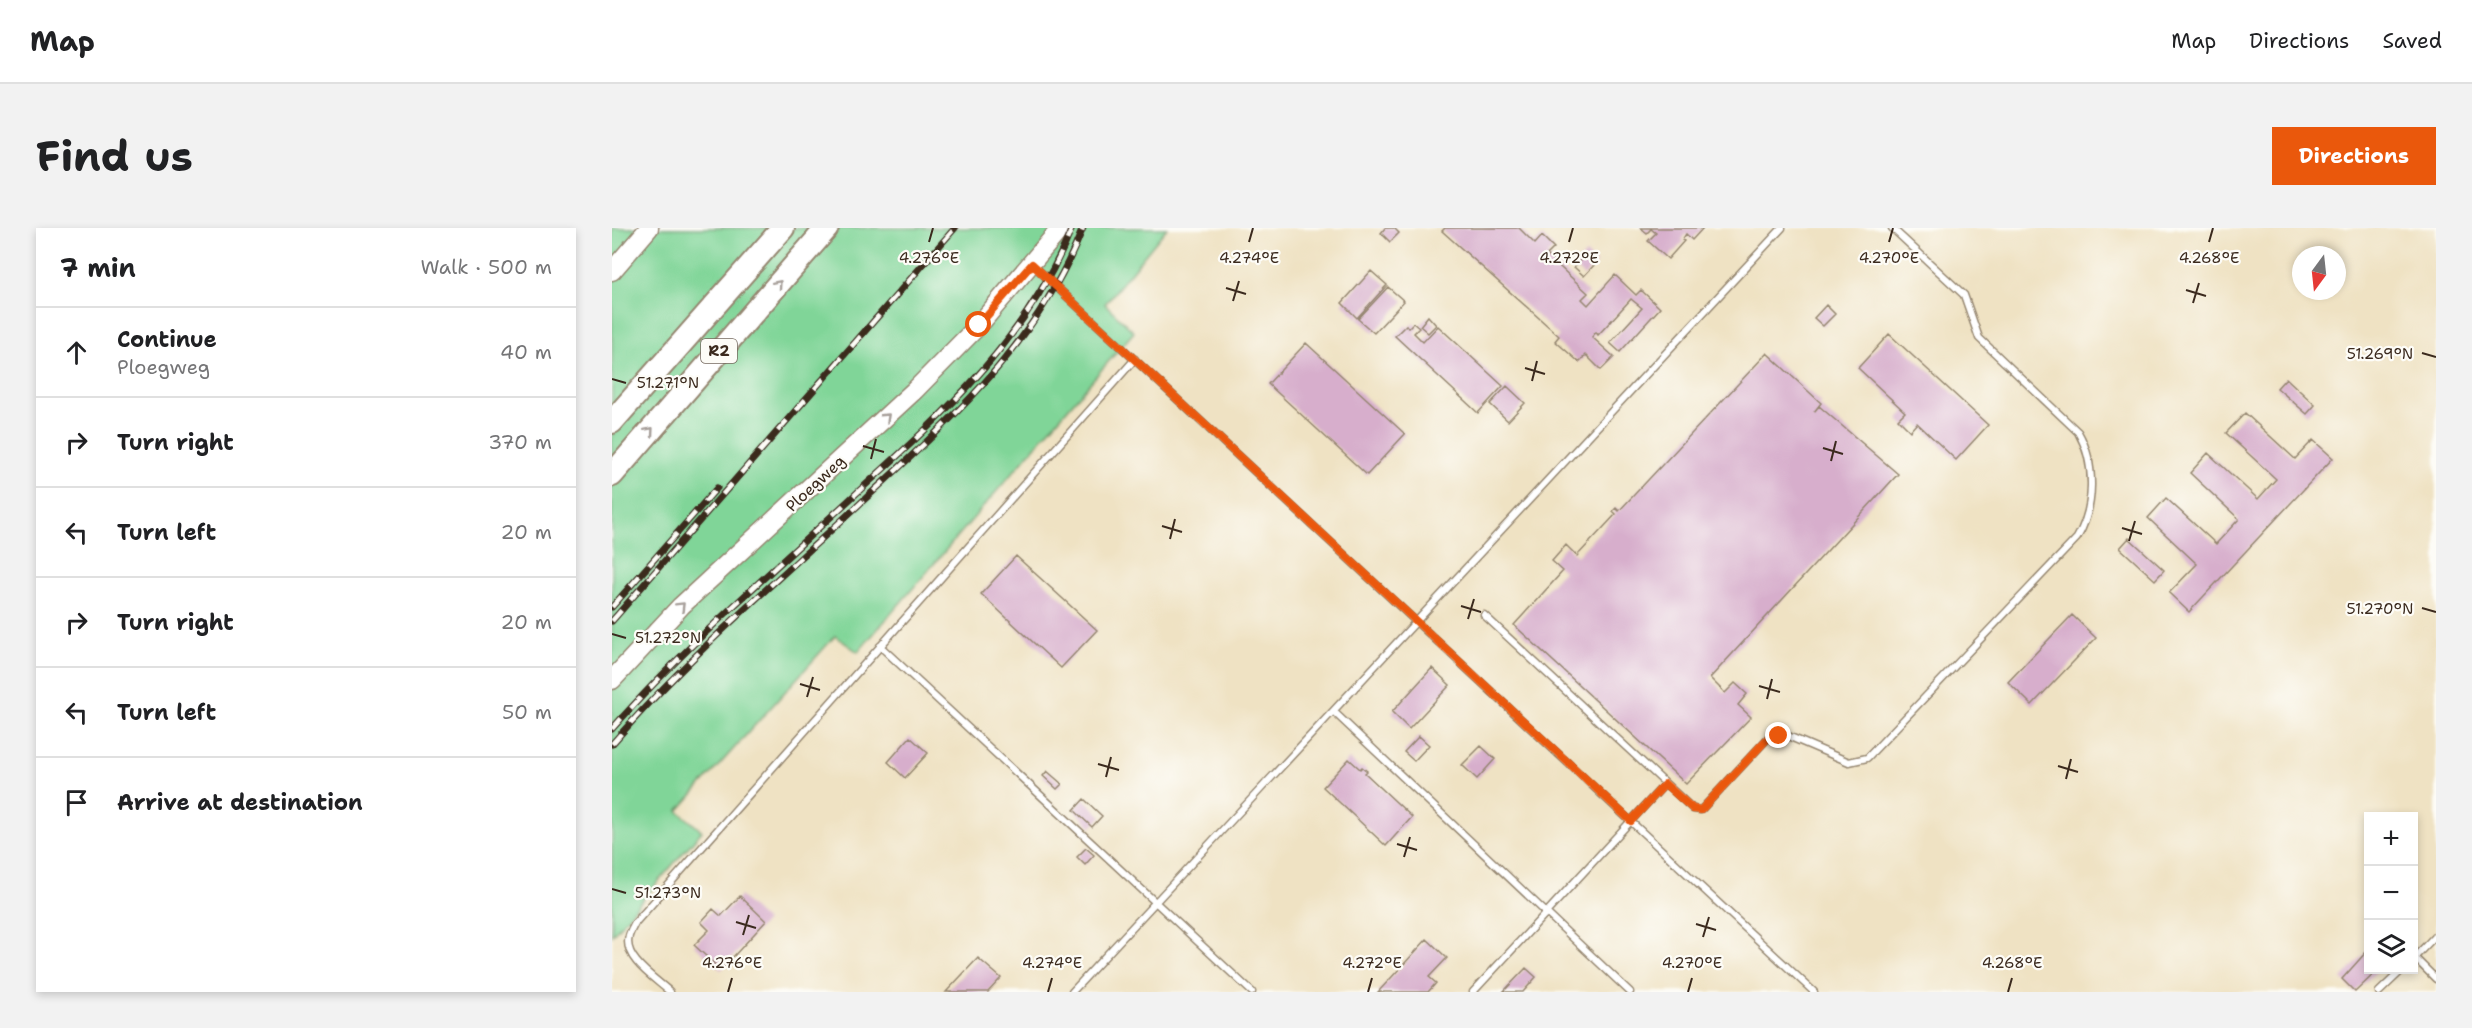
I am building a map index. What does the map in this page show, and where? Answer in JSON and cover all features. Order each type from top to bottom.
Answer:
[{"type":"highway","name":"R2","points":[[612,422],[783,228]]},
{"type":"highway","name":"R2","points":[[612,475],[827,228]]},
{"type":"highway","points":[[612,400],[740,279]]},
{"type":"street","points":[[612,271],[649,228]]},
{"type":"street","name":"Ploegweg","points":[[612,680],[681,606],[915,390],[979,325],[1060,228]]},
{"type":"lane","points":[[1072,992],[1782,228]]},
{"type":"lane","points":[[1484,615],[1693,809],[1701,810],[1768,738],[1788,736],[1849,762],[1867,758],[2077,538],[2085,524],[2091,486],[2085,444],[2078,432],[1979,338],[1964,295],[1892,228]]},
{"type":"lane","points":[[1032,264],[1814,992]]},
{"type":"lane","points":[[669,992],[638,963],[629,950],[628,938],[635,923],[1134,358]]},
{"type":"lane","points":[[880,646],[1252,992]]},
{"type":"lane","points":[[1333,711],[1630,992]]},
{"type":"lane","points":[[1473,992],[1665,784]]},
{"type":"lane","points":[[2418,953],[2436,935]]},
{"type":"lane","points":[[2418,961],[2436,979]]},
{"type":"lane","points":[[2379,992],[2397,974]]},
{"type":"green space","points":[[612,228],[1167,228],[1105,304],[1134,332],[858,652],[835,636],[678,811],[702,831],[612,935]]},
{"type":"building","points":[[1385,228],[1394,228],[1399,233],[1390,242],[1381,233]]},
{"type":"building","points":[[1445,228],[1519,228],[1535,244],[1542,236],[1554,248],[1547,255],[1588,293],[1582,299],[1588,305],[1615,275],[1636,295],[1641,290],[1660,308],[1620,352],[1610,343],[1642,308],[1631,299],[1598,335],[1596,332],[1592,337],[1614,357],[1601,370],[1586,355],[1579,362],[1555,341],[1559,336],[1442,231]]},
{"type":"building","points":[[1641,228],[1703,228],[1692,240],[1686,234],[1682,240],[1684,241],[1668,259],[1648,241],[1656,233],[1651,229],[1647,233]]},
{"type":"building","points":[[1586,254],[1596,263],[1584,276],[1574,267]]},
{"type":"building","points":[[1371,271],[1387,285],[1357,318],[1342,303]]},
{"type":"building","points":[[1388,287],[1404,301],[1374,333],[1358,319]]},
{"type":"building","points":[[1826,305],[1835,314],[1823,326],[1814,318]]},
{"type":"building","points":[[1428,316],[1436,325],[1428,333],[1420,326]]},
{"type":"building","points":[[1413,323],[1419,328],[1414,333],[1423,342],[1438,326],[1503,386],[1478,413],[1395,336],[1406,325],[1408,328]]},
{"type":"building","points":[[1889,334],[1988,425],[1956,460],[1917,423],[1910,431],[1898,419],[1905,412],[1858,368]]},
{"type":"building","points":[[1306,343],[1405,434],[1367,475],[1268,384]]},
{"type":"building","points":[[1767,353],[1821,403],[1814,412],[1819,406],[1898,474],[1710,678],[1725,693],[1735,683],[1747,694],[1738,705],[1751,717],[1686,784],[1514,625],[1563,571],[1552,561],[1566,545],[1577,556],[1616,514],[1613,511],[1616,508],[1619,511]]},
{"type":"building","points":[[2286,378],[2315,405],[2307,414],[2277,388]]},
{"type":"building","points":[[1507,386],[1525,403],[1508,421],[1490,404]]},
{"type":"building","points":[[2245,413],[2295,459],[2313,440],[2333,458],[2189,612],[2169,593],[2197,564],[2148,518],[2166,498],[2216,544],[2239,519],[2190,473],[2208,453],[2258,499],[2276,479],[2226,433]]},
{"type":"building","points":[[2129,538],[2164,570],[2155,580],[2120,548]]},
{"type":"building","points":[[1016,556],[1097,630],[1061,668],[981,594]]},
{"type":"building","points":[[2072,615],[2096,638],[2032,705],[2008,682]]},
{"type":"building","points":[[1432,668],[1450,685],[1409,729],[1392,712]]},
{"type":"building","points":[[1419,736],[1429,745],[1414,761],[1404,752]]},
{"type":"building","points":[[910,737],[928,753],[905,778],[888,762]]},
{"type":"building","points":[[1481,746],[1495,759],[1477,779],[1462,765]]},
{"type":"building","points":[[1349,759],[1360,769],[1362,767],[1367,771],[1365,773],[1412,817],[1386,846],[1323,787]]},
{"type":"building","points":[[1047,771],[1062,784],[1057,789],[1043,776]]},
{"type":"building","points":[[1084,799],[1102,816],[1092,827],[1074,810]]},
{"type":"building","points":[[1086,848],[1094,855],[1085,865],[1077,857]]},
{"type":"building","points":[[740,896],[766,921],[721,970],[694,945],[709,930],[701,922],[713,909],[721,916]]},
{"type":"building","points":[[1427,939],[1447,958],[1429,977],[1436,983],[1428,992],[1378,992]]},
{"type":"building","points":[[2364,954],[2364,974],[2374,974],[2355,992],[2342,979]]},
{"type":"building","points":[[978,958],[1001,978],[988,992],[946,992]]},
{"type":"building","points":[[1526,968],[1536,977],[1523,992],[1503,992]]},
{"type":"railway","points":[[612,621],[955,228]]},
{"type":"railway","points":[[612,729],[702,636],[923,432],[982,371],[1032,304],[1054,268],[1072,228]]},
{"type":"railway","points":[[612,744],[641,711],[704,648],[962,407],[1018,342],[1043,307],[1083,228]]},
{"type":"railway","points":[[612,607],[717,488]]},
{"type":"route","points":[[979,325],[1032,264],[1631,821],[1665,784],[1693,809],[1701,810],[1768,738],[1779,736]]}]
